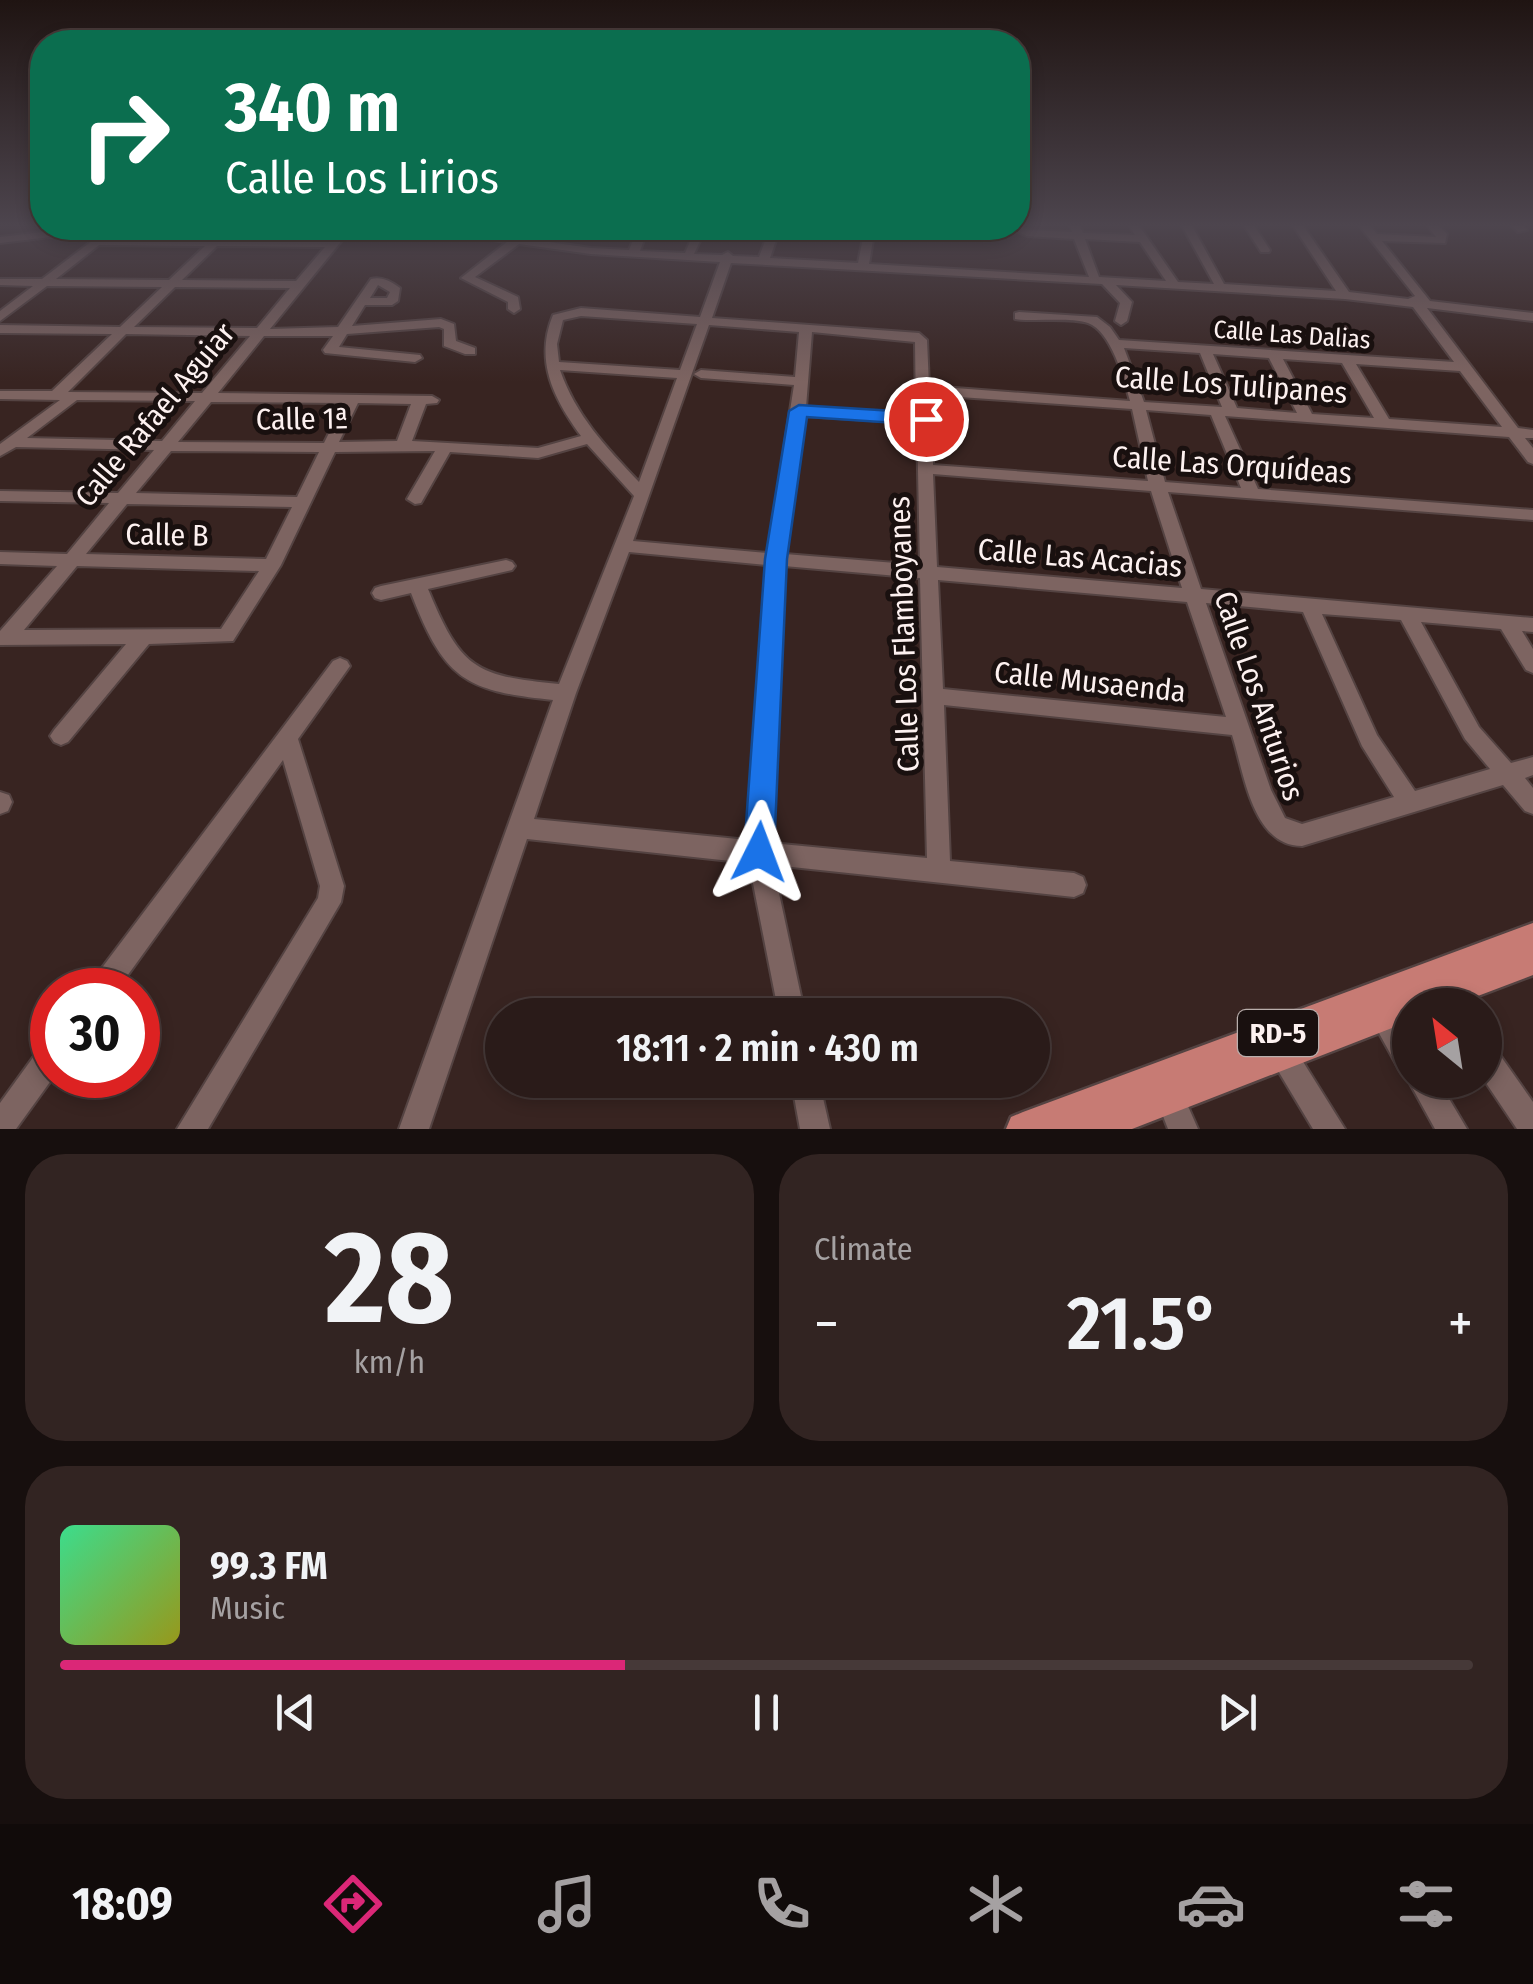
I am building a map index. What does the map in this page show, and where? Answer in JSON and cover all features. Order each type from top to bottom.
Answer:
[{"type":"main road","name":"RD-5","points":[[1023,1129],[1533,937]]},
{"type":"main road","name":"RD-5","points":[[1463,988],[1533,960]]},
{"type":"main road","name":"RD-5","points":[[1089,1129],[1392,1015]]},
{"type":"street","points":[[0,317],[53,277]]},
{"type":"street","points":[[55,396],[179,277]]},
{"type":"street","name":"Calle Rafael Aguiar","points":[[3,638],[306,277]]},
{"type":"street","points":[[469,277],[514,300],[514,309]]},
{"type":"street","points":[[414,1129],[566,693],[692,374],[702,322],[719,277]]},
{"type":"street","points":[[1074,277],[1344,293]]},
{"type":"street","points":[[1169,277],[1173,283]]},
{"type":"street","points":[[1215,277],[1219,283]]},
{"type":"street","points":[[1333,277],[1344,293]]},
{"type":"street","points":[[1402,277],[1533,459]]},
{"type":"street","points":[[1100,278],[1126,302],[1121,320]]},
{"type":"street","points":[[0,282],[299,285]]},
{"type":"street","points":[[1173,283],[1344,293],[1533,315]]},
{"type":"street","points":[[361,302],[340,330],[332,351],[415,358]]},
{"type":"street","points":[[642,495],[565,407],[553,366],[554,320],[581,312],[806,328],[799,411],[776,559],[759,852],[789,998]]},
{"type":"street","points":[[1019,316],[1093,320],[1105,327],[1115,344]]},
{"type":"street","points":[[0,330],[260,332],[445,324],[450,327],[449,343],[470,350]]},
{"type":"street","name":"Calle Los Flamboyanes","points":[[806,328],[918,338],[925,390],[939,871]]},
{"type":"street","name":"Calle Las Dalias","points":[[1115,344],[1465,367]]},
{"type":"street","name":"Calle Los Anturios","points":[[1115,344],[1138,406],[1158,486],[1271,818],[1285,832],[1302,835],[1409,802]]},
{"type":"street","points":[[1205,350],[1252,494]]},
{"type":"street","points":[[1274,355],[1308,418]]},
{"type":"street","points":[[1348,361],[1385,424]]},
{"type":"street","points":[[553,366],[799,382]]},
{"type":"street","name":"Calle Los Tulipanes","points":[[925,390],[1533,434]]},
{"type":"street","points":[[0,395],[426,400],[403,446]]},
{"type":"street","points":[[6,447],[74,396]]},
{"type":"street","points":[[3,638],[226,636],[272,564],[353,399]]},
{"type":"street","points":[[799,411],[926,419]]},
{"type":"street","name":"Calle 1ª","points":[[6,447],[403,446],[545,452],[590,438]]},
{"type":"street","points":[[415,499],[445,447]]},
{"type":"street","name":"Calle Las Orquídeas","points":[[927,469],[1533,515]]},
{"type":"street","points":[[0,496],[302,502]]},
{"type":"street","name":"Calle Las Acacias","points":[[623,546],[1533,625]]},
{"type":"street","name":"Calle B","points":[[0,558],[272,564]]},
{"type":"street","points":[[381,593],[506,566]]},
{"type":"street","points":[[418,588],[437,636],[465,674],[506,688],[566,693]]},
{"type":"street","points":[[1309,605],[1369,740],[1409,802],[1533,766]]},
{"type":"street","points":[[1407,614],[1472,734],[1533,804]]},
{"type":"street","points":[[1506,622],[1533,665]]},
{"type":"street","points":[[62,736],[142,639]]},
{"type":"street","points":[[117,968],[340,666]]},
{"type":"street","name":"Calle Musaenda","points":[[934,696],[1240,727]]},
{"type":"street","points":[[192,1129],[329,902],[332,886],[287,737]]},
{"type":"street","points":[[521,828],[1074,885]]},
{"type":"street","points":[[1282,1054],[1330,1129]]},
{"type":"street","points":[[1502,1082],[1533,1127]]},
{"type":"street","points":[[0,1127],[30,1086]]},
{"type":"street","points":[[809,1098],[815,1129]]},
{"type":"street","points":[[1170,1098],[1183,1129]]},
{"type":"street","points":[[1433,1098],[1452,1129]]},
{"type":"route","points":[[759,852],[776,559],[799,411],[926,419]]}]
